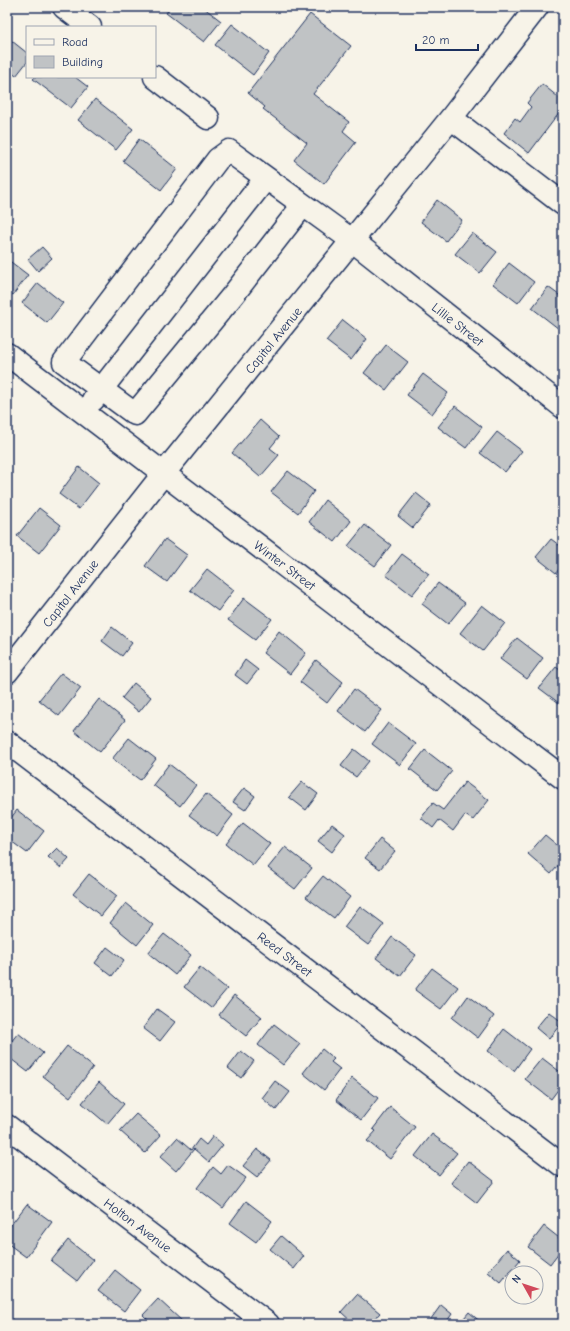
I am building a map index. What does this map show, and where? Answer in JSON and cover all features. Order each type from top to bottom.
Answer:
[{"type":"street","points":[[64,7],[89,26]]},
{"type":"street","name":"Capitol Avenue","points":[[7,672],[164,473],[353,241],[537,7]]},
{"type":"street","points":[[156,78],[208,118]]},
{"type":"street","points":[[451,118],[563,204]]},
{"type":"street","name":"Lillie Street","points":[[101,389],[64,362],[218,159],[229,151],[353,241],[563,407]]},
{"type":"street","points":[[84,413],[101,389],[266,178]]},
{"type":"street","points":[[101,389],[134,414],[233,296],[303,205]]},
{"type":"street","name":"Winter Street","points":[[7,354],[563,778]]},
{"type":"street","name":"Reed Street","points":[[7,742],[563,1166]]},
{"type":"street","name":"Holton Avenue","points":[[7,1126],[268,1324]]},
{"type":"building","points":[[171,7],[203,7],[221,21],[204,42],[166,13]]},
{"type":"building","points":[[310,14],[351,46],[313,94],[349,122],[343,131],[356,142],[324,184],[294,160],[307,143],[263,109],[265,107],[248,93]]},
{"type":"building","points":[[232,24],[269,53],[253,75],[215,45]]},
{"type":"building","points":[[7,37],[26,52],[26,63],[16,76],[7,69]]},
{"type":"building","points":[[76,78],[88,87],[71,108],[33,79]]},
{"type":"building","points":[[542,84],[563,101],[563,108],[529,153],[504,133],[515,118],[520,122],[531,107],[527,103]]},
{"type":"building","points":[[95,99],[133,129],[116,150],[78,120]]},
{"type":"building","points":[[139,139],[177,169],[161,190],[123,161]]},
{"type":"building","points":[[437,200],[462,220],[446,241],[421,222]]},
{"type":"building","points":[[472,233],[497,252],[480,273],[455,254]]},
{"type":"building","points":[[42,247],[52,258],[38,271],[28,259]]},
{"type":"building","points":[[7,259],[28,275],[13,295],[7,291]]},
{"type":"building","points":[[509,263],[534,282],[518,303],[493,284]]},
{"type":"building","points":[[38,283],[63,303],[47,323],[22,303]]},
{"type":"building","points":[[548,287],[563,298],[563,324],[559,329],[532,308]]},
{"type":"building","points":[[343,320],[367,339],[351,360],[326,341]]},
{"type":"building","points":[[386,345],[408,362],[386,390],[364,373]]},
{"type":"building","points":[[423,374],[448,393],[432,414],[407,395]]},
{"type":"building","points":[[455,406],[482,427],[466,448],[438,427]]},
{"type":"building","points":[[260,420],[279,437],[270,448],[279,455],[260,477],[232,453]]},
{"type":"building","points":[[497,432],[522,451],[505,472],[480,453]]},
{"type":"building","points":[[79,467],[99,483],[79,509],[59,494]]},
{"type":"building","points":[[288,471],[314,491],[298,513],[271,492]]},
{"type":"building","points":[[416,493],[431,505],[413,528],[398,516]]},
{"type":"building","points":[[325,500],[351,521],[335,542],[309,522]]},
{"type":"building","points":[[563,500],[563,513],[557,508]]},
{"type":"building","points":[[39,508],[61,525],[39,553],[17,536]]},
{"type":"building","points":[[365,525],[391,545],[375,566],[348,546]]},
{"type":"building","points":[[165,539],[187,555],[167,582],[145,566]]},
{"type":"building","points":[[551,539],[563,548],[563,564],[556,573],[536,557]]},
{"type":"building","points":[[402,554],[429,574],[412,595],[386,575]]},
{"type":"building","points":[[207,569],[234,590],[218,611],[190,590]]},
{"type":"building","points":[[438,583],[465,603],[448,624],[422,604]]},
{"type":"building","points":[[244,598],[272,619],[255,640],[228,620]]},
{"type":"building","points":[[482,605],[505,623],[483,651],[460,633]]},
{"type":"building","points":[[112,627],[132,643],[122,656],[102,641]]},
{"type":"building","points":[[279,631],[306,653],[290,674],[263,653]]},
{"type":"building","points":[[517,638],[543,658],[527,679],[500,659]]},
{"type":"building","points":[[245,660],[258,670],[247,684],[235,675]]},
{"type":"building","points":[[316,660],[343,682],[327,703],[300,682]]},
{"type":"building","points":[[556,667],[563,672],[563,706],[539,688]]},
{"type":"building","points":[[61,673],[81,688],[59,716],[39,700]]},
{"type":"building","points":[[134,683],[151,697],[139,712],[122,698]]},
{"type":"building","points":[[354,689],[382,710],[365,732],[338,711]]},
{"type":"building","points":[[99,699],[125,720],[100,752],[74,731]]},
{"type":"building","points":[[388,723],[416,744],[400,765],[372,744]]},
{"type":"building","points":[[129,738],[156,759],[140,780],[112,759]]},
{"type":"building","points":[[354,749],[369,761],[356,777],[341,766]]},
{"type":"building","points":[[425,750],[452,771],[437,790],[410,769]]},
{"type":"building","points":[[169,764],[196,785],[180,806],[153,785]]},
{"type":"building","points":[[302,782],[318,794],[306,810],[289,797]]},
{"type":"building","points":[[465,782],[489,800],[473,820],[465,815],[453,831],[439,820],[433,828],[421,818],[433,803],[443,810]]},
{"type":"building","points":[[244,788],[255,796],[245,810],[233,802]]},
{"type":"building","points":[[206,794],[233,815],[217,836],[189,815]]},
{"type":"building","points":[[17,810],[44,831],[27,853],[7,838],[7,823]]},
{"type":"building","points":[[243,823],[270,844],[253,865],[226,844]]},
{"type":"building","points":[[332,824],[345,834],[332,852],[318,841]]},
{"type":"building","points":[[545,835],[563,850],[563,860],[551,874],[528,854]]},
{"type":"building","points":[[380,839],[395,851],[380,869],[365,858]]},
{"type":"building","points":[[285,847],[312,868],[295,889],[268,868]]},
{"type":"building","points":[[57,848],[69,859],[61,868],[48,857]]},
{"type":"building","points":[[89,874],[117,896],[101,916],[73,894]]},
{"type":"building","points":[[323,876],[350,897],[334,918],[306,897]]},
{"type":"building","points":[[126,903],[153,925],[137,945],[110,923]]},
{"type":"building","points":[[360,906],[384,924],[368,945],[344,927]]},
{"type":"building","points":[[164,934],[191,955],[175,975],[148,953]]},
{"type":"building","points":[[392,937],[416,955],[400,976],[376,958]]},
{"type":"building","points":[[107,947],[124,960],[112,976],[95,963]]},
{"type":"building","points":[[200,967],[227,989],[211,1008],[184,987]]},
{"type":"building","points":[[432,968],[458,987],[441,1009],[415,990]]},
{"type":"building","points":[[234,995],[262,1017],[246,1036],[219,1015]]},
{"type":"building","points":[[468,996],[494,1016],[478,1038],[452,1018]]},
{"type":"building","points":[[157,1009],[175,1022],[160,1041],[143,1028]]},
{"type":"building","points":[[549,1012],[562,1022],[549,1039],[536,1028]]},
{"type":"building","points":[[274,1024],[300,1044],[283,1065],[258,1045]]},
{"type":"building","points":[[504,1029],[530,1049],[514,1071],[488,1051]]},
{"type":"building","points":[[18,1033],[43,1053],[28,1072],[7,1056],[7,1047]]},
{"type":"building","points":[[67,1046],[93,1067],[70,1097],[43,1076]]},
{"type":"building","points":[[322,1049],[334,1059],[331,1062],[340,1069],[324,1090],[303,1073]]},
{"type":"building","points":[[241,1051],[254,1061],[241,1078],[228,1068]]},
{"type":"building","points":[[542,1058],[563,1074],[563,1083],[551,1099],[525,1079]]},
{"type":"building","points":[[352,1078],[378,1098],[361,1120],[336,1100]]},
{"type":"building","points":[[275,1081],[290,1092],[276,1110],[262,1098]]},
{"type":"building","points":[[99,1082],[124,1104],[107,1124],[82,1103]]},
{"type":"building","points":[[390,1107],[415,1127],[390,1159],[367,1141],[376,1131],[373,1129]]},
{"type":"building","points":[[136,1114],[161,1135],[145,1153],[120,1131]]},
{"type":"building","points":[[432,1134],[457,1153],[439,1175],[415,1156]]},
{"type":"building","points":[[213,1136],[223,1145],[209,1162],[194,1149],[176,1171],[160,1157],[177,1138],[191,1150],[199,1139],[206,1145]]},
{"type":"building","points":[[257,1149],[271,1160],[257,1177],[243,1166]]},
{"type":"building","points":[[468,1161],[494,1181],[477,1203],[451,1183]]},
{"type":"building","points":[[228,1165],[246,1178],[223,1208],[197,1188],[213,1167],[221,1174]]},
{"type":"building","points":[[246,1201],[272,1221],[256,1242],[230,1223]]},
{"type":"building","points":[[27,1204],[52,1222],[26,1257],[7,1243],[7,1230]]},
{"type":"building","points":[[544,1226],[563,1241],[563,1247],[550,1264],[528,1247]]},
{"type":"building","points":[[281,1236],[304,1256],[294,1269],[270,1249]]},
{"type":"building","points":[[68,1240],[93,1260],[77,1281],[51,1261]]},
{"type":"building","points":[[507,1249],[520,1260],[516,1265],[504,1265],[504,1279],[501,1283],[488,1272]]},
{"type":"building","points":[[115,1270],[140,1290],[124,1311],[98,1291]]},
{"type":"building","points":[[357,1294],[380,1313],[370,1324],[354,1324],[341,1312]]},
{"type":"building","points":[[158,1299],[182,1321],[179,1324],[152,1324],[143,1315]]},
{"type":"building","points":[[441,1305],[452,1314],[445,1324],[429,1324],[428,1323]]},
{"type":"building","points":[[469,1312],[483,1324],[459,1324]]}]
